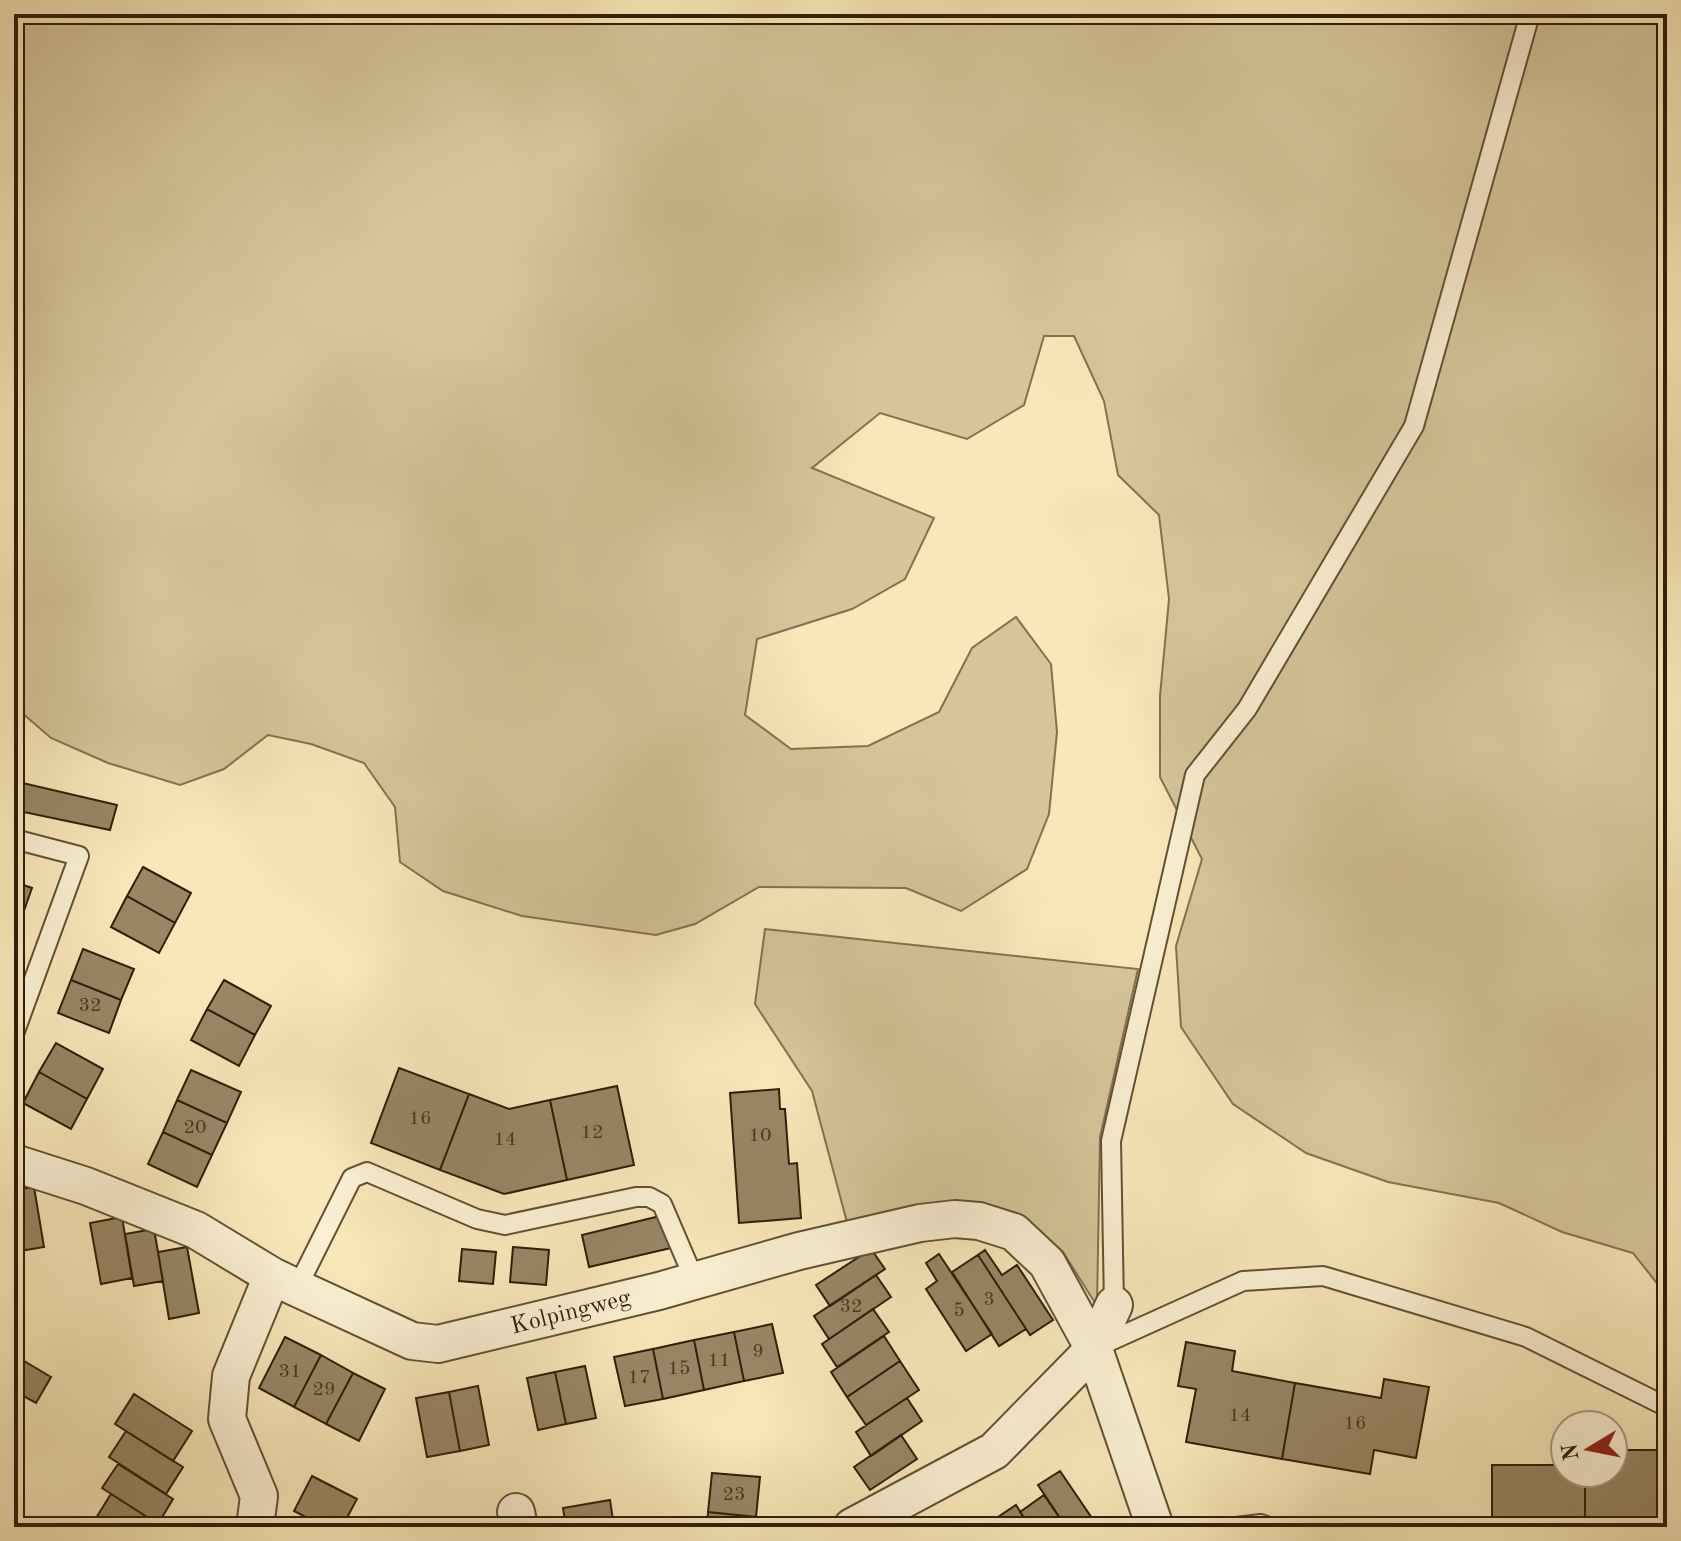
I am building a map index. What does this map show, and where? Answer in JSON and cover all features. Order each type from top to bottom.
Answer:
[{"type":"street","name":"Kolpingweg","points":[[14,1163],[86,1186],[196,1230],[284,1282],[412,1341],[438,1344],[920,1223],[955,1219],[979,1221],[1014,1232],[1047,1263],[1094,1349],[1155,1527]]},
{"type":"street","points":[[255,1527],[259,1496],[227,1419],[231,1376],[284,1282]]},
{"type":"street","points":[[852,1527],[994,1451],[1094,1349],[1114,1305]]},
{"type":"lane","points":[[1114,1305],[1111,1141],[1195,775],[1247,709],[1414,426],[1530,14]]},
{"type":"lane","points":[[14,839],[79,856],[14,1034]]},
{"type":"lane","points":[[284,1282],[352,1178],[367,1172],[477,1219],[505,1225],[636,1197],[657,1199],[662,1204],[695,1281]]},
{"type":"lane","points":[[1094,1349],[1243,1281],[1323,1276],[1526,1337],[1667,1407]]},
{"type":"lane","points":[[1236,1527],[1261,1524],[1269,1527]]},
{"type":"shaded area","points":[[14,14],[1667,14],[1667,1296],[1633,1253],[1562,1232],[1499,1203],[1388,1182],[1306,1153],[1233,1104],[1181,1027],[1176,946],[1202,859],[1160,777],[1160,696],[1169,599],[1159,515],[1118,475],[1104,401],[1074,336],[1044,336],[1024,405],[967,439],[880,413],[812,468],[934,518],[905,579],[852,609],[757,639],[745,715],[791,749],[868,746],[939,712],[972,648],[1016,617],[1051,664],[1057,732],[1049,814],[1027,869],[961,911],[906,888],[759,887],[695,924],[656,935],[522,916],[443,891],[400,862],[395,807],[364,763],[311,744],[268,735],[224,769],[180,785],[108,763],[51,738],[14,706]]},
{"type":"shaded area","points":[[765,929],[1138,969],[1100,1137],[1097,1306],[1063,1252],[1023,1218],[848,1226],[812,1091],[755,1004]]},
{"type":"building","points":[[14,781],[117,805],[110,830],[14,810]]},
{"type":"building","points":[[143,867],[191,893],[175,923],[127,896]]},
{"type":"building","points":[[14,882],[32,888],[14,939]]},
{"type":"building","points":[[127,896],[175,923],[159,953],[111,927]]},
{"type":"building","points":[[83,949],[134,969],[121,1000],[71,980]]},
{"type":"building","points":[[71,980],[121,1000],[109,1033],[58,1013]]},
{"type":"building","points":[[224,980],[271,1006],[255,1035],[207,1009]]},
{"type":"building","points":[[207,1009],[255,1035],[239,1066],[191,1040]]},
{"type":"building","points":[[56,1043],[103,1069],[87,1099],[39,1072]]},
{"type":"building","points":[[399,1068],[469,1094],[440,1170],[371,1143]]},
{"type":"building","points":[[191,1070],[241,1092],[227,1123],[177,1100]]},
{"type":"building","points":[[39,1072],[87,1099],[71,1129],[23,1103]]},
{"type":"building","points":[[617,1086],[634,1165],[567,1180],[550,1100]]},
{"type":"building","points":[[779,1089],[780,1109],[785,1109],[789,1164],[797,1163],[801,1218],[739,1223],[730,1093]]},
{"type":"building","points":[[469,1094],[509,1109],[550,1100],[567,1180],[504,1194],[440,1170]]},
{"type":"building","points":[[177,1100],[227,1123],[212,1155],[163,1132]]},
{"type":"building","points":[[163,1132],[212,1155],[197,1187],[148,1164]]},
{"type":"building","points":[[34,1187],[44,1247],[14,1252],[14,1190]]},
{"type":"building","points":[[664,1215],[671,1248],[589,1267],[582,1235]]},
{"type":"building","points":[[122,1217],[132,1278],[101,1284],[90,1223]]},
{"type":"building","points":[[154,1229],[163,1281],[134,1286],[125,1234]]},
{"type":"building","points":[[187,1247],[199,1313],[169,1319],[158,1252]]},
{"type":"building","points":[[513,1247],[549,1250],[546,1285],[510,1282]]},
{"type":"building","points":[[462,1249],[496,1252],[493,1284],[459,1281]]},
{"type":"building","points":[[871,1249],[885,1269],[830,1306],[816,1285]]},
{"type":"building","points":[[985,1250],[1002,1275],[1017,1265],[1053,1320],[1030,1335],[978,1255]]},
{"type":"building","points":[[939,1254],[992,1334],[966,1351],[926,1289],[937,1281],[926,1263]]},
{"type":"building","points":[[978,1255],[1026,1329],[999,1346],[952,1272]]},
{"type":"building","points":[[876,1275],[891,1297],[829,1339],[814,1316]]},
{"type":"building","points":[[873,1309],[889,1332],[837,1367],[822,1344]]},
{"type":"building","points":[[772,1324],[783,1373],[744,1381],[734,1332]]},
{"type":"building","points":[[734,1332],[744,1381],[704,1390],[694,1340]]},
{"type":"building","points":[[884,1336],[900,1361],[847,1397],[831,1372]]},
{"type":"building","points":[[285,1337],[321,1355],[294,1407],[259,1388]]},
{"type":"building","points":[[694,1340],[704,1390],[663,1399],[653,1349]]},
{"type":"building","points":[[1186,1342],[1235,1351],[1232,1371],[1295,1383],[1282,1459],[1186,1442],[1196,1389],[1178,1386]]},
{"type":"building","points":[[653,1349],[663,1399],[625,1406],[614,1357]]},
{"type":"building","points":[[14,1355],[51,1377],[36,1403],[14,1391]]},
{"type":"building","points":[[321,1355],[353,1373],[326,1424],[294,1407]]},
{"type":"building","points":[[900,1361],[919,1390],[866,1425],[847,1397]]},
{"type":"building","points":[[585,1366],[596,1418],[566,1424],[555,1372]]},
{"type":"building","points":[[555,1372],[566,1424],[538,1430],[527,1378]]},
{"type":"building","points":[[353,1373],[385,1389],[359,1441],[326,1424]]},
{"type":"building","points":[[1384,1379],[1429,1387],[1416,1458],[1374,1450],[1370,1474],[1282,1459],[1295,1383],[1381,1398]]},
{"type":"building","points":[[478,1386],[489,1445],[460,1451],[449,1392]]},
{"type":"building","points":[[449,1392],[460,1451],[427,1457],[416,1398]]},
{"type":"building","points":[[134,1394],[192,1431],[173,1461],[115,1424]]},
{"type":"building","points":[[907,1398],[922,1421],[871,1456],[856,1432]]},
{"type":"building","points":[[126,1431],[183,1467],[166,1494],[109,1457]]},
{"type":"building","points":[[901,1435],[917,1459],[870,1490],[854,1467]]},
{"type":"building","points":[[1629,1450],[1667,1450],[1667,1518],[1585,1518],[1585,1489],[1629,1489]]},
{"type":"building","points":[[118,1464],[173,1499],[158,1524],[102,1488]]},
{"type":"building","points":[[1492,1465],[1549,1465],[1549,1489],[1585,1489],[1585,1527],[1492,1527]]},
{"type":"building","points":[[1060,1471],[1098,1527],[1066,1527],[1038,1485]]},
{"type":"building","points":[[712,1473],[760,1477],[756,1517],[708,1512]]},
{"type":"building","points":[[312,1476],[357,1499],[342,1527],[325,1527],[294,1511]]},
{"type":"building","points":[[111,1494],[163,1527],[105,1525],[96,1518]]},
{"type":"building","points":[[1044,1495],[1066,1527],[1030,1527],[1020,1512]]},
{"type":"building","points":[[610,1500],[614,1527],[566,1527],[563,1508]]},
{"type":"building","points":[[1016,1505],[1030,1527],[996,1527],[992,1521]]},
{"type":"building","points":[[708,1512],[756,1517],[756,1527],[707,1527]]}]
